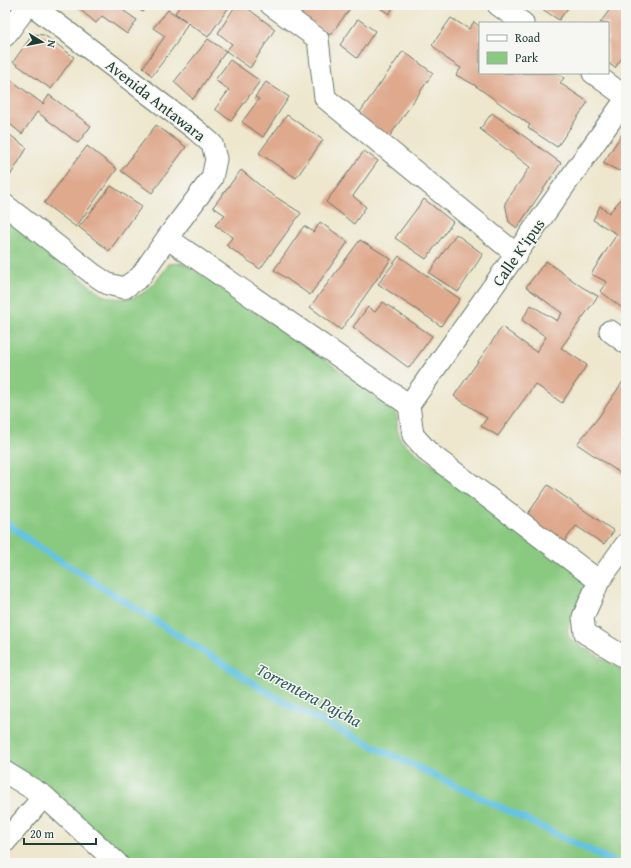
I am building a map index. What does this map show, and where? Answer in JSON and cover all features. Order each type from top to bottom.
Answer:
[{"type":"street","points":[[5,36],[28,5]]},
{"type":"street","name":"Avenida Antawara","points":[[5,205],[93,274],[108,284],[124,288],[140,277],[212,178],[216,159],[212,144],[196,130],[32,5]]},
{"type":"street","points":[[271,5],[318,39],[325,98],[517,255]]},
{"type":"street","points":[[498,5],[522,22]]},
{"type":"street","points":[[593,74],[626,98]]},
{"type":"street","name":"Calle K'ipus","points":[[409,405],[517,255],[626,98]]},
{"type":"street","points":[[167,238],[409,405],[413,435],[429,453],[599,581]]},
{"type":"street","points":[[626,544],[599,581],[583,617],[585,633],[626,658]]},
{"type":"street","points":[[5,772],[44,796],[117,863]]},
{"type":"street","points":[[5,842],[44,796]]},
{"type":"green space","points":[[5,217],[102,295],[124,299],[141,294],[155,282],[169,264],[182,263],[389,404],[395,411],[397,429],[401,440],[412,450],[583,577],[586,587],[585,596],[568,626],[568,634],[572,641],[626,672],[626,863],[129,863],[101,835],[5,772]]},
{"type":"building","points":[[78,5],[129,5],[124,11],[137,20],[127,34],[102,16],[96,23],[77,7]]},
{"type":"building","points":[[132,5],[148,5],[143,12]]},
{"type":"building","points":[[181,5],[226,5],[229,7],[208,37],[188,23],[176,44],[152,76],[143,67],[165,36],[153,28],[168,10],[186,21],[175,13]]},
{"type":"building","points":[[236,5],[243,5],[275,29],[250,68],[226,51],[232,44],[218,33]]},
{"type":"building","points":[[292,5],[353,5],[330,35],[290,8]]},
{"type":"building","points":[[376,5],[395,5],[389,14]]},
{"type":"building","points":[[536,5],[570,5],[559,20]]},
{"type":"building","points":[[613,5],[626,5],[626,52],[615,68],[609,64],[609,22],[601,22]]},
{"type":"building","points":[[451,18],[469,29],[474,22],[479,26],[479,74],[558,74],[564,78],[560,83],[588,102],[557,147],[528,128],[530,125],[473,84],[456,75],[461,68],[447,59],[432,45]]},
{"type":"building","points":[[358,19],[375,31],[357,58],[340,45]]},
{"type":"building","points":[[33,34],[44,35],[74,57],[51,89],[13,62]]},
{"type":"building","points":[[208,39],[226,51],[193,99],[174,82]]},
{"type":"building","points":[[403,51],[433,73],[389,137],[358,115]]},
{"type":"building","points":[[230,60],[260,81],[231,121],[215,109],[229,90],[215,80]]},
{"type":"building","points":[[11,80],[43,104],[49,95],[91,126],[78,143],[37,112],[22,134],[5,120],[5,88]]},
{"type":"building","points":[[266,82],[289,97],[263,137],[242,122],[259,99],[255,97]]},
{"type":"building","points":[[492,113],[561,163],[517,228],[509,222],[505,203],[530,167],[480,129]]},
{"type":"building","points":[[287,115],[323,140],[296,178],[259,153]]},
{"type":"building","points":[[156,125],[186,147],[152,193],[121,171]]},
{"type":"building","points":[[626,128],[626,162],[619,171],[603,163]]},
{"type":"building","points":[[5,131],[27,148],[5,184]]},
{"type":"building","points":[[87,146],[117,169],[76,227],[44,203]]},
{"type":"building","points":[[364,151],[378,161],[353,196],[366,207],[354,224],[326,202]]},
{"type":"building","points":[[241,170],[268,192],[301,213],[260,269],[226,245],[233,237],[215,225],[225,215],[213,207]]},
{"type":"building","points":[[111,186],[142,206],[109,251],[79,227]]},
{"type":"building","points":[[424,199],[453,222],[426,259],[395,238]]},
{"type":"building","points":[[621,199],[626,203],[626,311],[600,291],[607,282],[591,274],[617,234],[593,220],[600,206],[609,213]]},
{"type":"building","points":[[320,222],[348,242],[310,295],[274,270],[304,226],[314,232]]},
{"type":"building","points":[[456,234],[483,254],[458,292],[429,273]]},
{"type":"building","points":[[360,240],[391,259],[341,330],[310,307]]},
{"type":"building","points":[[399,256],[460,299],[441,326],[378,284]]},
{"type":"building","points":[[546,261],[582,287],[598,296],[561,348],[587,365],[562,403],[535,384],[498,436],[481,426],[487,418],[454,396],[502,327],[536,352],[546,337],[522,320],[531,305],[557,321],[562,313],[526,287]]},
{"type":"building","points":[[383,302],[432,336],[409,368],[353,327],[368,307],[375,312]]},
{"type":"building","points":[[626,377],[626,477],[577,444],[598,418]]},
{"type":"building","points":[[548,485],[614,531],[604,544],[576,526],[562,544],[525,518]]},
{"type":"waterway","name":"Torrentera Pajcha","points":[[5,521],[31,542],[288,705],[616,863]]}]
